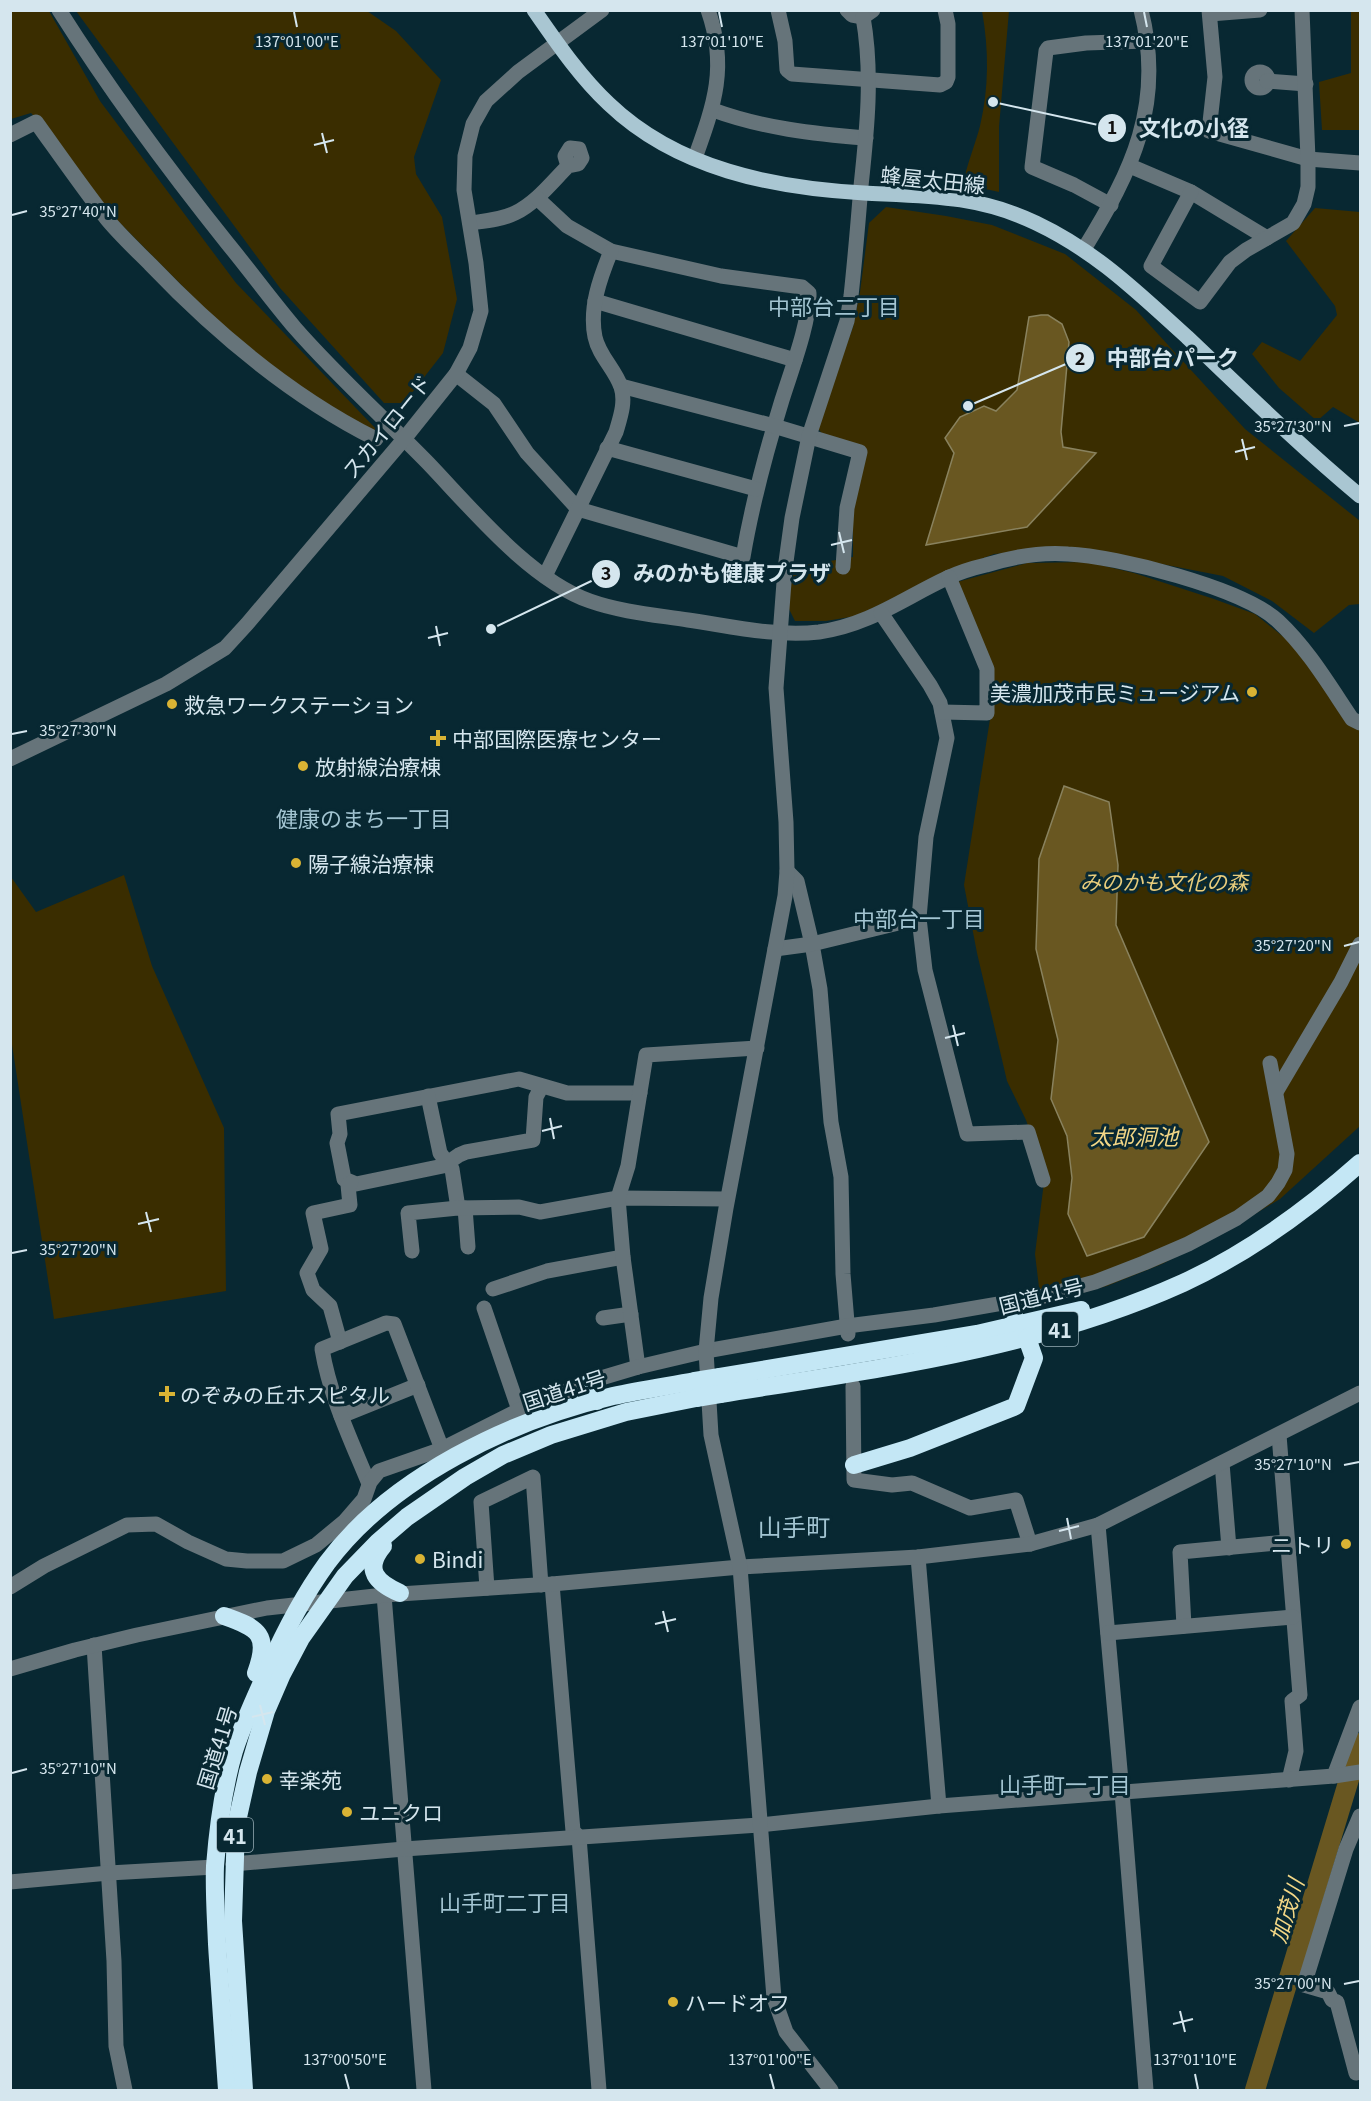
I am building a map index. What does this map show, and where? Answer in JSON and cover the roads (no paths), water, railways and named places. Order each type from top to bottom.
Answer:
[{"type":"highway","name":"国道41号","points":[[1021,1332],[1126,1295],[1178,1273],[1274,1222],[1360,1154]]},
{"type":"highway","name":"国道41号","points":[[244,2091],[233,1921],[219,1822],[230,1767],[249,1713],[277,1648],[328,1562],[373,1515],[440,1466],[486,1441],[527,1424],[597,1401],[695,1390],[897,1348],[1021,1332],[1118,1310],[1185,1282],[1222,1262],[1292,1219],[1321,1198],[1360,1163]]},
{"type":"highway","points":[[854,1465],[910,1448],[1016,1406],[1035,1358],[1021,1332],[1011,1301]]},
{"type":"highway","points":[[591,1382],[597,1401]]},
{"type":"highway","name":"国道41号","points":[[227,2091],[218,1967],[224,1865],[266,1711],[282,1674],[302,1638],[345,1576],[378,1542],[465,1477],[503,1455],[551,1435],[695,1390]]},
{"type":"highway","points":[[392,1594],[377,1579],[372,1567],[374,1559],[381,1548],[412,1520],[417,1511]]},
{"type":"highway","points":[[224,1616],[249,1625],[261,1637],[263,1655],[249,1692],[249,1713]]},
{"type":"main road","name":"蜂屋太田線","points":[[534,10],[578,71],[609,104],[636,127],[672,148],[720,170],[748,178],[861,193],[960,198],[1002,209],[1034,222],[1083,249],[1121,276],[1286,432],[1360,496]]},
{"type":"street","points":[[59,10],[97,71],[166,167],[260,286],[326,362],[404,438],[504,542],[545,576],[590,601],[618,608],[781,633],[820,632],[881,613],[949,577],[991,563],[1029,556],[1068,554],[1116,561],[1162,572],[1242,597],[1275,618],[1311,657],[1352,719],[1360,723]]},
{"type":"street","name":"スカイロード","points":[[10,759],[166,684],[225,648],[248,624],[456,374],[470,348],[481,311],[464,189],[465,156],[473,124],[486,101],[518,72],[602,10]]},
{"type":"street","points":[[694,158],[713,110],[718,78],[717,51],[708,10]]},
{"type":"street","points":[[778,10],[787,70],[792,74],[940,85],[946,82],[949,47],[945,10]]},
{"type":"street","points":[[831,2091],[786,2032],[776,2006],[759,1825],[740,1567],[711,1435],[706,1351],[711,1298],[727,1199],[785,896],[786,822],[776,688],[785,569],[792,518],[809,436],[847,321],[855,266],[866,138],[869,79],[868,14],[852,15],[847,10]]},
{"type":"street","points":[[1083,249],[1111,205],[1130,166],[1144,121],[1148,97],[1147,41],[1141,10]]},
{"type":"street","points":[[1260,10],[1209,12],[1215,77],[1209,131],[1308,159],[1360,163]]},
{"type":"street","points":[[1191,192],[1151,266],[1200,302],[1230,262],[1293,223],[1300,213],[1307,193],[1306,84],[1302,10]]},
{"type":"street","points":[[1111,205],[1031,165],[1046,51],[1048,48],[1086,43],[1147,41]]},
{"type":"street","points":[[1268,81],[1306,84]]},
{"type":"street","points":[[713,110],[759,124],[824,135],[866,138]]},
{"type":"street","points":[[10,135],[36,122],[107,220],[178,294],[272,375],[336,419],[376,439]]},
{"type":"street","points":[[470,224],[517,213],[537,198],[568,166]]},
{"type":"street","points":[[1130,166],[1191,192],[1267,238]]},
{"type":"street","points":[[456,374],[494,404],[527,453],[578,509],[743,558],[756,489],[795,360],[809,303],[809,292],[802,287],[721,276],[611,251],[567,226],[537,198]]},
{"type":"street","points":[[545,576],[616,432],[622,413],[621,386],[601,353],[595,337],[595,301],[611,251]]},
{"type":"street","points":[[595,301],[795,360]]},
{"type":"street","points":[[621,386],[774,426],[860,452],[847,508],[843,567]]},
{"type":"street","points":[[607,448],[756,489]]},
{"type":"street","points":[[942,712],[987,713],[987,669],[949,577]]},
{"type":"street","points":[[881,613],[930,685],[942,712],[947,738],[926,837],[919,918],[925,970],[967,1134],[1028,1132],[1043,1180]]},
{"type":"street","points":[[787,871],[797,881],[820,989],[831,1122],[841,1177],[843,1274],[848,1331]]},
{"type":"street","points":[[775,949],[812,944],[919,918]]},
{"type":"street","points":[[1276,1092],[1341,982],[1360,944]]},
{"type":"street","points":[[638,1367],[623,1257],[618,1198],[628,1166],[646,1055],[757,1048]]},
{"type":"street","points":[[10,1587],[44,1566],[127,1525],[156,1524],[226,1559],[284,1561],[315,1545],[345,1521],[364,1499],[369,1484],[379,1471],[442,1449],[519,1410],[591,1382],[638,1367],[706,1351],[848,1331],[1044,1296],[1095,1282],[1144,1263],[1188,1244],[1227,1223],[1268,1196],[1278,1183],[1285,1170],[1287,1154],[1270,1063]]},
{"type":"street","points":[[542,1086],[536,1097],[533,1140],[466,1152],[444,1166],[356,1184],[344,1179],[337,1143],[340,1134],[338,1114],[519,1079],[567,1093],[639,1093]]},
{"type":"street","points":[[428,1096],[437,1145],[452,1170],[462,1208],[468,1247]]},
{"type":"street","points":[[340,1342],[330,1306],[313,1290],[307,1273],[321,1249],[313,1213],[350,1205],[348,1185],[351,1183]]},
{"type":"street","points":[[412,1251],[408,1213],[462,1208],[519,1207],[540,1212],[618,1198],[727,1199]]},
{"type":"street","points":[[493,1289],[547,1271],[623,1257]]},
{"type":"street","points":[[484,1308],[519,1410]]},
{"type":"street","points":[[603,1318],[631,1314]]},
{"type":"street","points":[[369,1484],[341,1416],[325,1369],[322,1349],[386,1323],[394,1324],[442,1449]]},
{"type":"street","points":[[341,1416],[418,1385]]},
{"type":"street","points":[[853,1386],[854,1480],[892,1485],[912,1483],[970,1508],[1016,1500],[1030,1544]]},
{"type":"street","points":[[10,1670],[94,1645],[224,1616],[328,1600],[740,1567],[918,1557],[1030,1544],[1098,1525],[1360,1394]]},
{"type":"street","points":[[1278,1434],[1300,1695],[1292,1701],[1296,1751],[1289,1780]]},
{"type":"street","points":[[1222,1463],[1229,1548]]},
{"type":"street","points":[[487,1588],[481,1502],[533,1477],[573,1831],[579,1836],[599,2091]]},
{"type":"street","points":[[1098,1525],[1146,2091]]},
{"type":"street","points":[[1184,1626],[1180,1552],[1287,1542]]},
{"type":"street","points":[[918,1557],[939,1806]]},
{"type":"street","points":[[392,1594],[404,1849],[424,2091]]},
{"type":"street","points":[[1108,1633],[1293,1617]]},
{"type":"street","points":[[94,1645],[114,1960],[116,2046],[125,2091]]},
{"type":"street","points":[[1334,1776],[1360,1707]]},
{"type":"street","points":[[10,1882],[404,1849],[759,1825],[939,1806],[1360,1773]]},
{"type":"street","points":[[1360,1816],[1346,1849],[1304,1985],[1328,1992],[1332,2000],[1337,2002],[1356,2073],[1360,2072]]},
{"type":"water","points":[[1048,315],[1062,324],[1069,342],[1061,432],[1063,447],[1096,453],[1027,527],[926,545],[954,453],[945,438],[960,417],[984,406],[996,411],[1017,390],[1029,317]]},
{"type":"water","name":"太郎洞池","points":[[1064,786],[1109,802],[1118,865],[1116,925],[1209,1142],[1144,1237],[1087,1256],[1068,1214],[1072,1178],[1067,1136],[1051,1099],[1058,1040],[1036,949],[1039,859]]},
{"type":"waterway","name":"加茂川","points":[[1255,2090],[1360,1743]]},
{"type":"place","name":"文化の小径","points":[[993,102]]},
{"type":"place","name":"中部台パーク","points":[[968,406]]},
{"type":"place","name":"みのかも健康プラザ","points":[[491,629]]},
{"type":"place","name":"美濃加茂市民ミュージアム","points":[[1252,692]]},
{"type":"place","name":"救急ワークステーション","points":[[172,704]]},
{"type":"place","name":"中部国際医療センター","points":[[438,738]]},
{"type":"place","name":"放射線治療棟","points":[[303,766]]},
{"type":"place","name":"陽子線治療棟","points":[[296,863]]},
{"type":"place","name":"のぞみの丘ホスピタル","points":[[167,1394]]},
{"type":"place","name":"ニトリ","points":[[1346,1544]]},
{"type":"place","name":"Bindi","points":[[420,1559]]},
{"type":"place","name":"幸楽苑","points":[[267,1779]]},
{"type":"place","name":"ユニクロ","points":[[347,1812]]},
{"type":"place","name":"ハードオフ","points":[[673,2002]]},
{"type":"district","name":"中部台二丁目","points":[[834,305]]},
{"type":"district","name":"健康のまち一丁目","points":[[364,817]]},
{"type":"district","name":"中部台一丁目","points":[[919,917]]},
{"type":"district","name":"山手町","points":[[794,1525]]},
{"type":"district","name":"山手町一丁目","points":[[1065,1783]]},
{"type":"district","name":"山手町二丁目","points":[[505,1901]]},
{"type":"park label","name":"みのかも文化の森","points":[[1164,881]]}]
